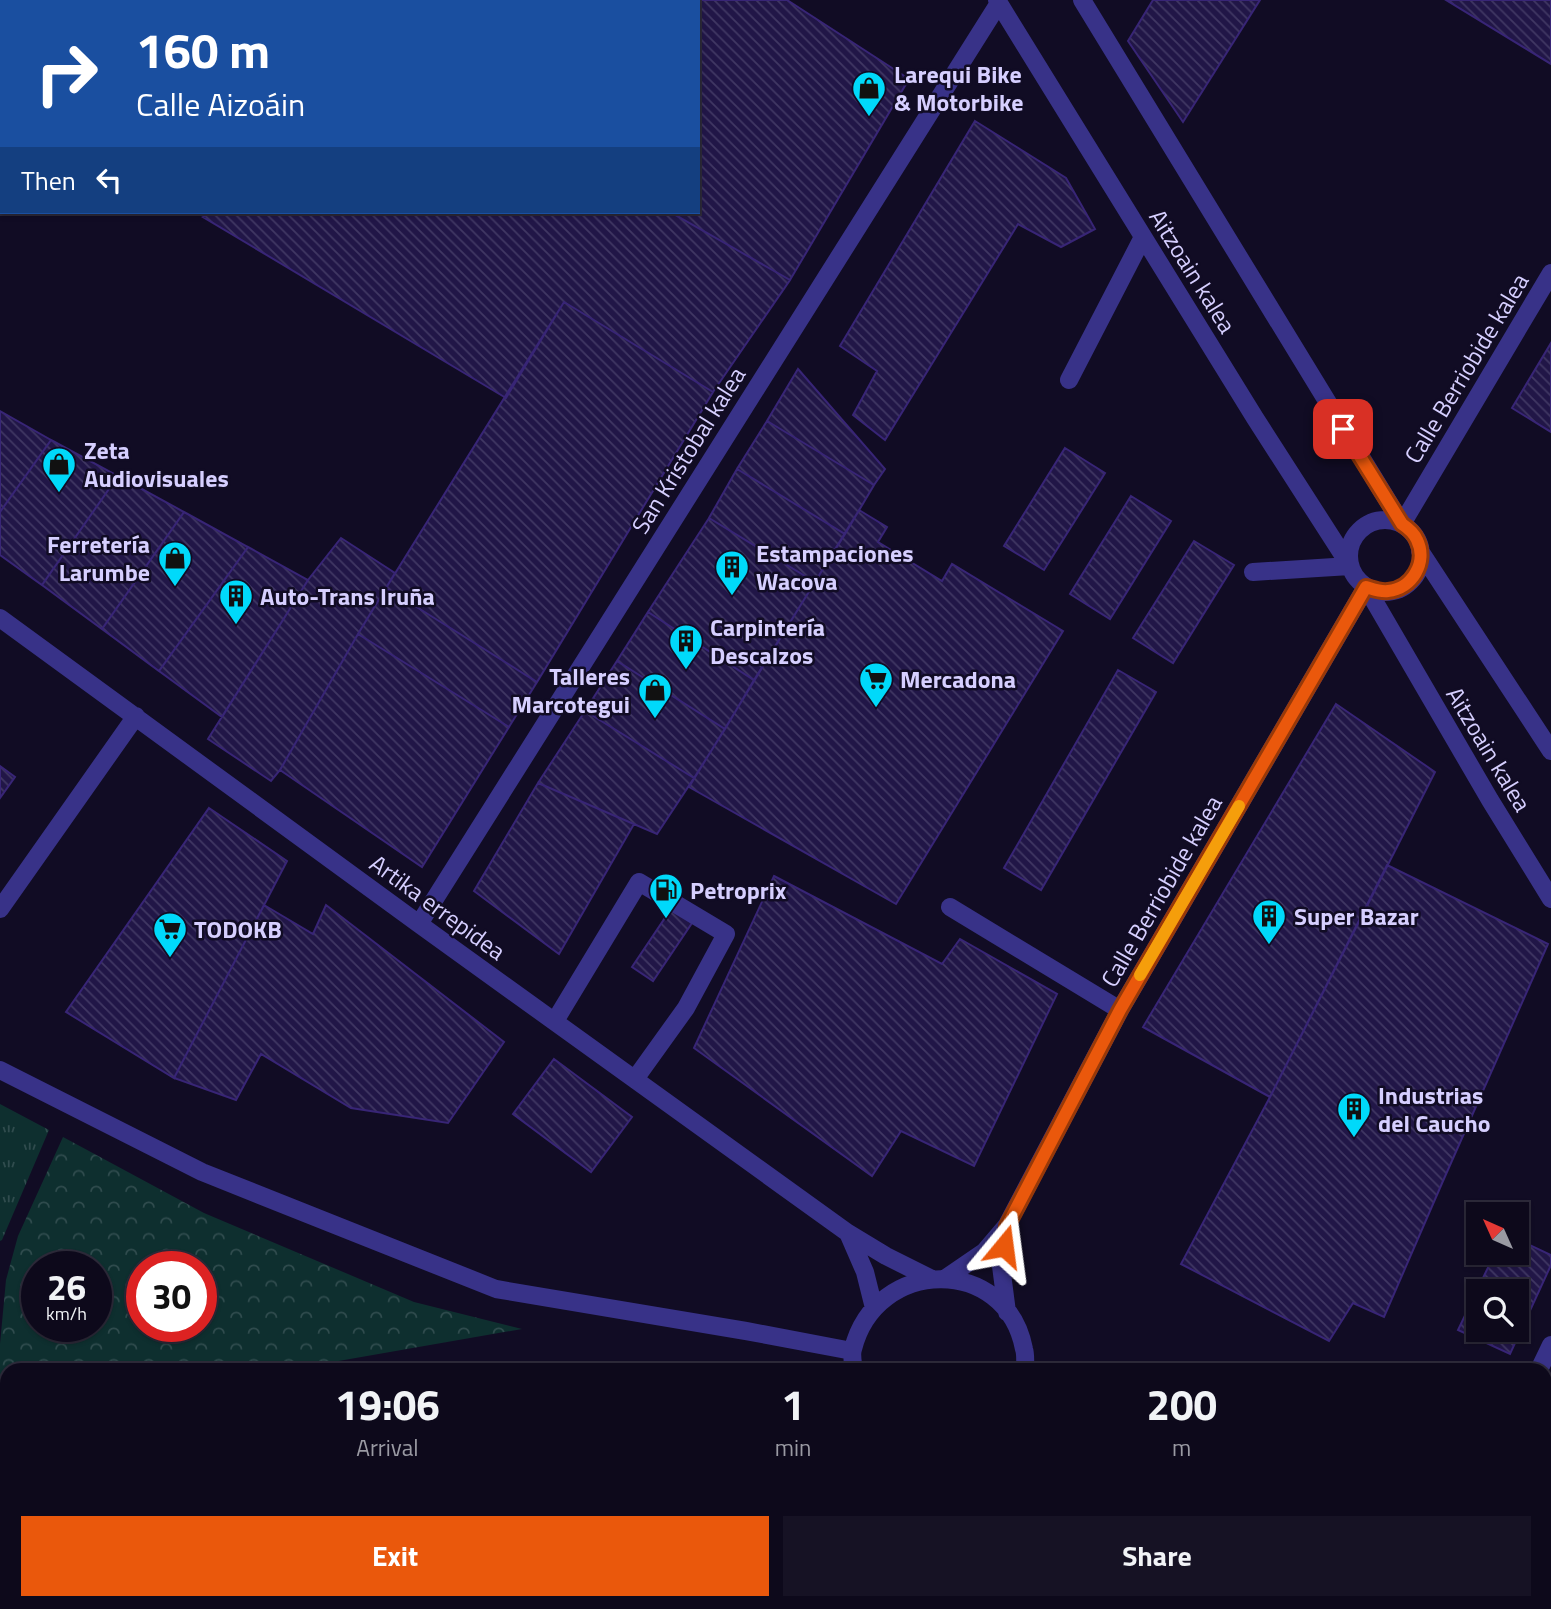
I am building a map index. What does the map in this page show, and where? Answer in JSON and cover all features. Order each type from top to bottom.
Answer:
[{"type":"street","name":"Aitzoain kalea","points":[[1082,0],[1402,524]]},
{"type":"street","name":"Aitzoain kalea","points":[[998,1],[1255,418],[1350,566]]},
{"type":"street","name":"San Kristobal kalea","points":[[419,924],[998,1]]},
{"type":"street","points":[[1069,380],[1143,237]]},
{"type":"street","name":"Calle Berriobide kalea","points":[[1402,524],[1551,273]]},
{"type":"street","points":[[1378,520],[1402,524],[1418,540],[1420,551],[1416,574],[1409,582],[1388,592],[1366,587],[1350,566],[1351,543],[1367,524],[1378,520]]},
{"type":"street","name":"Aitzoain kalea","points":[[1420,551],[1551,751]]},
{"type":"street","points":[[1253,572],[1350,566]]},
{"type":"street","name":"Aitzoain kalea","points":[[1366,587],[1490,800],[1551,898]]},
{"type":"street","name":"Calle Berriobide kalea","points":[[874,1308],[891,1293],[918,1281],[939,1278],[984,1252],[1007,1226],[1120,1010],[1366,587]]},
{"type":"street","name":"Artika errepidea","points":[[0,618],[848,1233],[886,1256],[939,1278],[974,1285],[998,1300],[1007,1312]]},
{"type":"street","points":[[0,909],[136,716]]},
{"type":"street","points":[[555,1021],[639,882],[726,934],[686,1008],[635,1079]]},
{"type":"street","points":[[950,906],[1120,1010]]},
{"type":"street","points":[[0,1070],[202,1172],[496,1289],[852,1351]]},
{"type":"street","name":"Calle Berriobide kalea","points":[[1007,1226],[1001,1266],[1007,1312]]},
{"type":"street","name":"Artika errepidea","points":[[848,1233],[866,1272],[874,1308]]},
{"type":"street","points":[[853,1363],[852,1351],[874,1308]]},
{"type":"street","points":[[1007,1312],[1015,1322],[1024,1349],[1025,1363]]},
{"type":"street","points":[[1542,1363],[1551,1345]]},
{"type":"green space","points":[[0,1104],[49,1130],[0,1241]]},
{"type":"green space","points":[[63,1137],[204,1213],[414,1302],[522,1329],[327,1363],[0,1363],[6,1280],[18,1236]]},
{"type":"building","points":[[700,0],[787,0],[909,79],[790,280],[674,214],[700,214]]},
{"type":"building","points":[[1153,0],[1260,0],[1183,122],[1128,41]]},
{"type":"building","points":[[1446,0],[1551,0],[1551,64]]},
{"type":"building","points":[[975,121],[1066,178],[1095,229],[1061,247],[1018,224],[885,440],[853,415],[877,371],[840,346]]},
{"type":"building","points":[[209,214],[674,214],[790,280],[713,392],[564,302],[506,398],[203,217]]},
{"type":"building","points":[[564,302],[713,392],[537,682],[386,588]]},
{"type":"building","points":[[1551,343],[1551,432],[1512,408]]},
{"type":"building","points":[[798,369],[885,469],[874,485],[767,421]]},
{"type":"building","points":[[0,411],[51,440],[0,512]]},
{"type":"building","points":[[767,421],[874,485],[845,534],[737,469]]},
{"type":"building","name":"Zeta Audiovisuales","points":[[51,440],[118,476],[42,585],[0,555],[0,512]]},
{"type":"building","points":[[1065,448],[1105,473],[1044,570],[1004,546]]},
{"type":"building","points":[[737,469],[845,534],[815,582],[709,518]]},
{"type":"building","points":[[118,476],[184,512],[102,629],[42,585]]},
{"type":"building","points":[[1131,496],[1171,521],[1110,619],[1070,594]]},
{"type":"building","name":"Mercadona","points":[[859,510],[887,527],[878,542],[942,581],[952,564],[1063,631],[896,904],[689,787]]},
{"type":"building","name":"Ferretería Larumbe","points":[[184,512],[248,547],[159,671],[102,629]]},
{"type":"building","name":"Estampaciones Wacova","points":[[709,518],[815,582],[754,680],[648,612]]},
{"type":"building","points":[[341,538],[395,573],[271,781],[208,739],[308,580]]},
{"type":"building","points":[[1194,541],[1234,565],[1173,663],[1133,638]]},
{"type":"building","name":"Auto-Trans Iruña","points":[[248,547],[308,580],[222,717],[159,671]]},
{"type":"building","points":[[386,588],[537,682],[509,727],[358,634]]},
{"type":"building","name":"Carpintería Descalzos","points":[[648,612],[754,680],[725,729],[617,661]]},
{"type":"building","points":[[358,634],[509,727],[422,867],[280,770]]},
{"type":"building","name":"Talleres Marcotegui","points":[[617,661],[725,729],[694,778],[585,711]]},
{"type":"building","points":[[1118,670],[1156,692],[1041,890],[1004,868]]},
{"type":"building","name":"Super Bazar","points":[[1336,704],[1435,772],[1270,1097],[1143,1027]]},
{"type":"building","points":[[585,711],[694,778],[657,834],[538,783]]},
{"type":"building","points":[[0,766],[15,777],[0,798]]},
{"type":"building","points":[[538,783],[634,824],[559,954],[474,891]]},
{"type":"building","name":"TODOKB","points":[[209,808],[287,861],[174,1078],[66,1012]]},
{"type":"building","name":"Industrias del Caucho","points":[[1387,865],[1548,944],[1384,1317],[1353,1303],[1329,1341],[1181,1264],[1270,1097]]},
{"type":"building","points":[[774,876],[942,964],[960,939],[1057,994],[974,1166],[901,1131],[872,1176],[694,1048]]},
{"type":"building","points":[[264,905],[313,934],[326,905],[504,1042],[448,1123],[351,1108],[261,1054],[236,1100],[174,1078]]},
{"type":"building","points":[[671,909],[692,923],[653,981],[632,967]]},
{"type":"building","points":[[554,1059],[632,1117],[591,1172],[513,1114]]},
{"type":"building","points":[[1530,1245],[1551,1255],[1551,1265],[1529,1313],[1529,1279],[1483,1279],[1489,1265],[1530,1265]]},
{"type":"building","points":[[1466,1313],[1466,1334],[1458,1330]]},
{"type":"building","points":[[1484,1342],[1516,1342],[1510,1354]]},
{"type":"slow traffic","points":[[1140,975],[1239,806]]},
{"type":"place","name":"Larequi Bike & Motorbike","points":[[869,118]]},
{"type":"place","name":"Zeta Audiovisuales","points":[[59,494]]},
{"type":"place","name":"Ferretería Larumbe","points":[[175,588]]},
{"type":"place","name":"Estampaciones Wacova","points":[[732,597]]},
{"type":"place","name":"Auto-Trans Iruña","points":[[236,626]]},
{"type":"place","name":"Carpintería Descalzos","points":[[686,671]]},
{"type":"place","name":"Mercadona","points":[[876,709]]},
{"type":"place","name":"Talleres Marcotegui","points":[[655,720]]},
{"type":"place","name":"Petroprix","points":[[666,920]]},
{"type":"place","name":"Super Bazar","points":[[1269,946]]},
{"type":"place","name":"TODOKB","points":[[170,959]]},
{"type":"place","name":"Industrias del Caucho","points":[[1354,1139]]},
{"type":"route","points":[[1004,1246],[1007,1226],[1120,1010],[1366,587],[1388,592],[1409,582],[1416,574],[1420,563],[1418,540],[1402,524],[1343,429]]}]
